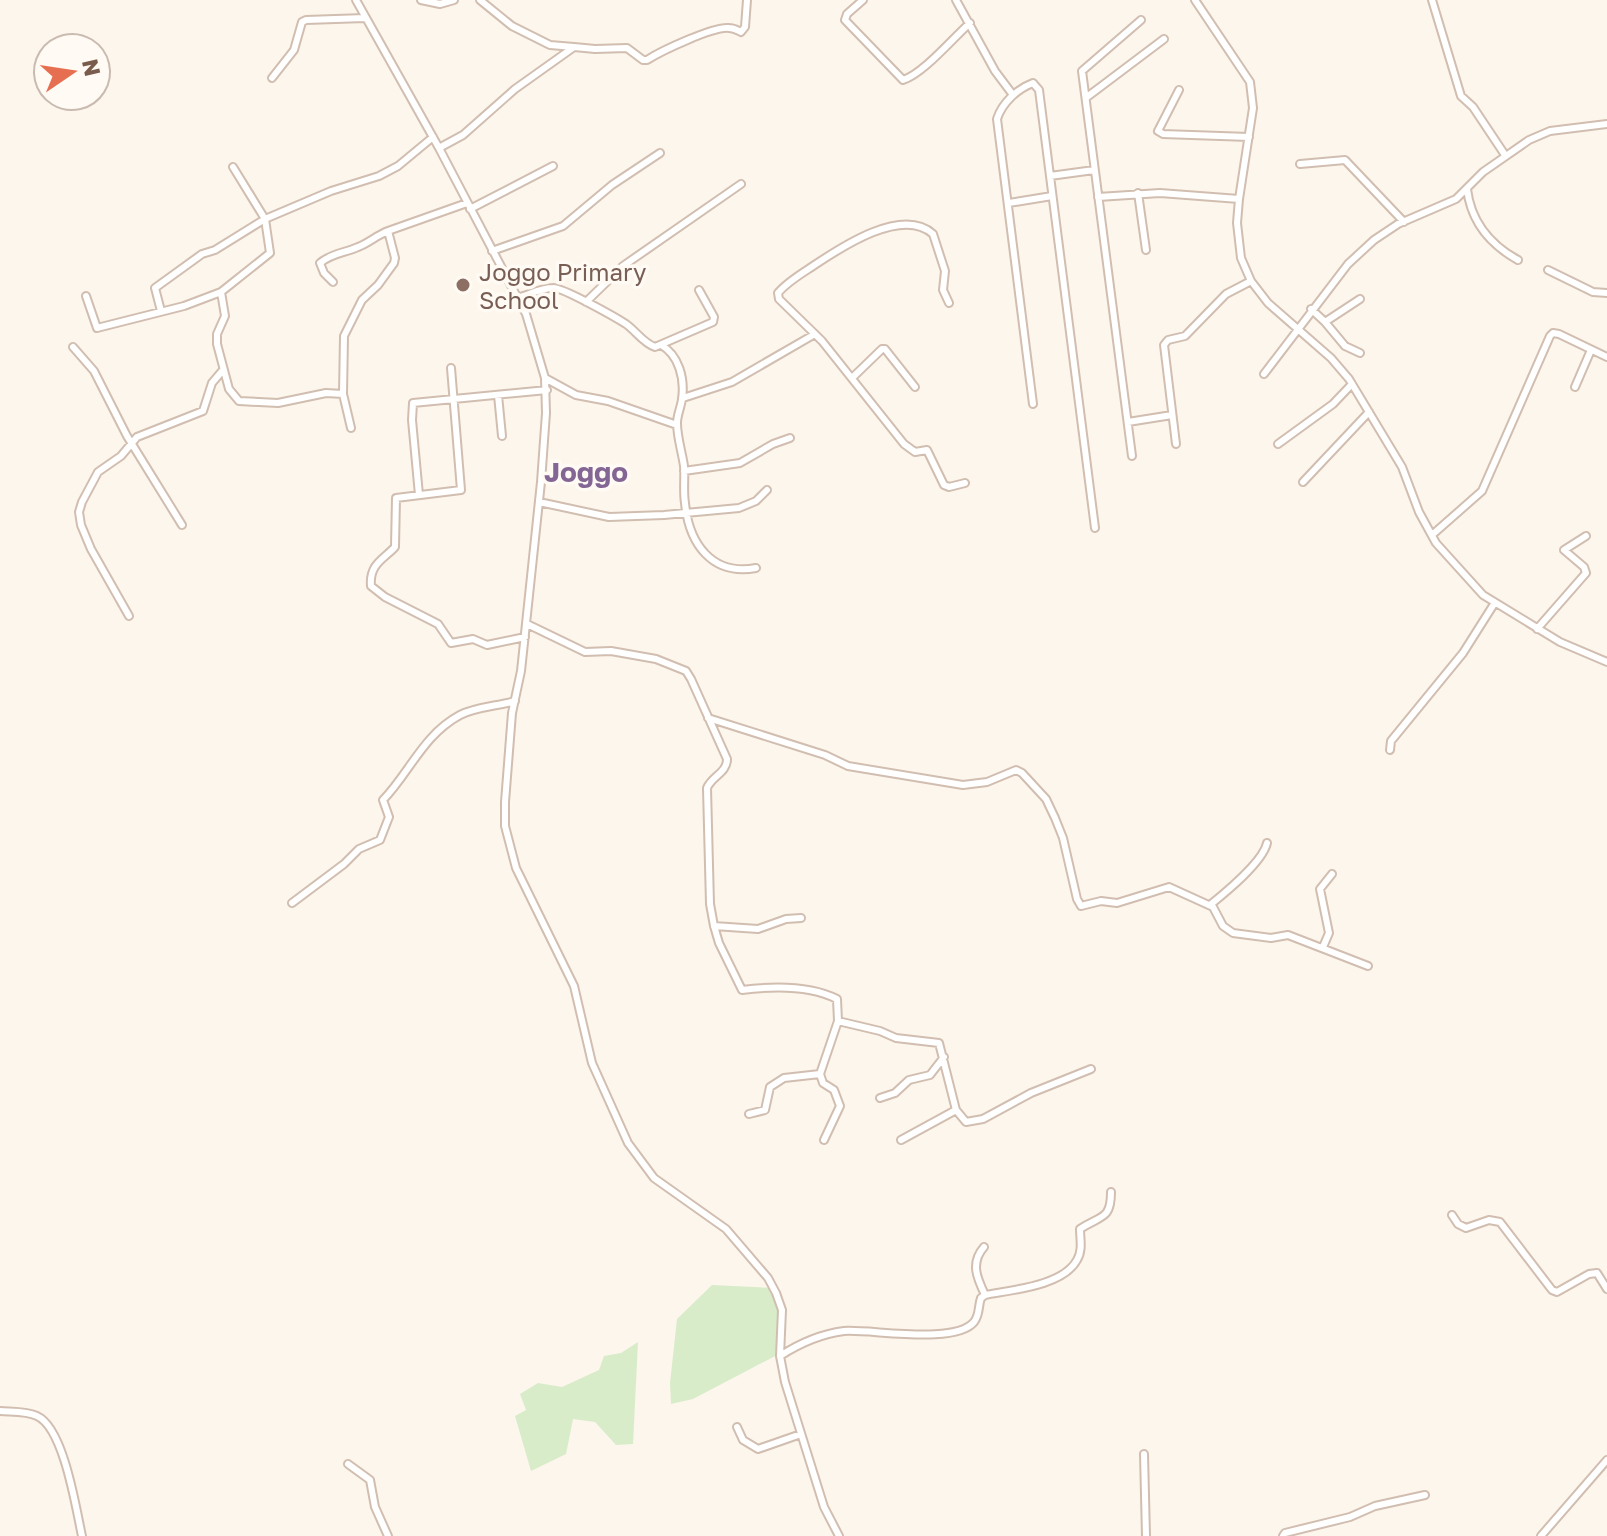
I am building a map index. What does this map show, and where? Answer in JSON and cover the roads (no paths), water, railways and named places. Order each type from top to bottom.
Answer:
[{"type":"street","points":[[358,0],[517,298],[536,341],[545,378],[547,390],[539,502],[505,802],[507,840],[516,868],[574,986],[592,1063],[628,1143],[654,1178],[726,1229],[768,1278],[782,1310],[780,1356],[785,1382],[824,1507],[839,1536]]},
{"type":"street","points":[[421,0],[434,4],[454,0]]},
{"type":"street","points":[[480,0],[512,26],[550,45],[627,48],[643,60],[667,47],[722,29],[744,30],[747,0]]},
{"type":"street","points":[[863,0],[847,14],[845,20],[903,80],[928,62],[970,23]]},
{"type":"street","points":[[956,0],[995,71],[1013,95]]},
{"type":"street","points":[[1195,0],[1250,82],[1253,108],[1239,199],[1238,242],[1251,281],[1268,303],[1331,358],[1352,384],[1402,467],[1419,512],[1441,550],[1494,604],[1537,629],[1607,662]]},
{"type":"street","points":[[1432,0],[1461,96],[1473,107],[1505,155]]},
{"type":"street","points":[[272,78],[294,50],[302,22],[365,18]]},
{"type":"street","points":[[1132,456],[1082,71],[1141,20]]},
{"type":"street","points":[[1087,97],[1164,39]]},
{"type":"street","points":[[439,148],[463,135],[515,89],[574,47]]},
{"type":"street","points":[[1033,404],[997,119],[1013,95],[1029,84],[1036,85],[1039,90],[1095,528]]},
{"type":"street","points":[[1179,90],[1158,131],[1163,134],[1249,137]]},
{"type":"street","points":[[1264,374],[1311,309],[1348,264],[1374,240],[1404,222],[1456,199],[1505,155],[1550,131],[1607,124]]},
{"type":"street","points":[[161,311],[155,288],[202,254],[215,250],[265,219],[331,191],[379,176],[398,166],[433,137]]},
{"type":"street","points":[[492,251],[563,226],[612,185],[660,153]]},
{"type":"street","points":[[1300,164],[1345,160],[1404,222]]},
{"type":"street","points":[[333,282],[320,263],[340,252],[362,246],[388,231],[468,206],[553,166]]},
{"type":"street","points":[[86,296],[97,328],[221,292],[270,253],[265,219],[233,167]]},
{"type":"street","points":[[1050,176],[1094,170]]},
{"type":"street","points":[[586,302],[623,266],[741,184]]},
{"type":"street","points":[[1467,189],[1471,211],[1485,236],[1518,260]]},
{"type":"street","points":[[1098,197],[1138,193],[1239,199]]},
{"type":"street","points":[[1138,193],[1146,250]]},
{"type":"street","points":[[1009,203],[1052,196]]},
{"type":"street","points":[[949,303],[943,290],[945,271],[933,234],[919,225],[881,228],[835,251],[778,293],[779,299],[815,334],[904,444],[915,452],[927,450],[944,485],[949,487],[965,483]]},
{"type":"street","points":[[351,428],[343,394],[344,336],[362,300],[394,263],[388,231]]},
{"type":"street","points":[[1548,270],[1593,292],[1607,293]]},
{"type":"street","points":[[1176,444],[1164,345],[1168,340],[1185,336],[1226,294],[1251,281]]},
{"type":"street","points":[[517,298],[555,287],[564,289],[626,324],[649,345],[661,345],[713,322],[714,317],[699,290]]},
{"type":"street","points":[[221,292],[225,316],[217,334],[217,344],[229,389],[239,401],[278,403],[319,393],[343,394]]},
{"type":"street","points":[[1325,322],[1360,299]]},
{"type":"street","points":[[1311,309],[1345,346],[1360,353]]},
{"type":"street","points":[[683,398],[730,383],[815,334]]},
{"type":"street","points":[[1432,535],[1482,491],[1550,336],[1559,334],[1607,357]]},
{"type":"street","points":[[661,345],[670,350],[678,365],[683,398],[677,425],[686,513],[699,544],[706,557],[715,564],[734,570],[756,568]]},
{"type":"street","points":[[73,347],[94,371],[131,442],[182,525]]},
{"type":"street","points":[[852,378],[885,349],[915,387]]},
{"type":"street","points":[[1575,387],[1591,350]]},
{"type":"street","points":[[451,368],[461,490],[396,498],[395,547],[383,555],[372,573],[371,586],[385,597],[438,624],[451,643],[473,639],[487,645],[525,637]]},
{"type":"street","points":[[129,616],[102,572],[81,525],[79,512],[82,502],[98,472],[121,456],[131,442],[163,425],[203,411],[212,383],[223,370]]},
{"type":"street","points":[[545,378],[576,395],[608,401],[677,425]]},
{"type":"street","points":[[1278,444],[1333,404],[1352,384]]},
{"type":"street","points":[[419,495],[413,403],[547,390]]},
{"type":"street","points":[[498,395],[502,436]]},
{"type":"street","points":[[1303,482],[1369,412]]},
{"type":"street","points":[[1128,422],[1172,415]]},
{"type":"street","points":[[684,471],[740,463],[790,438]]},
{"type":"street","points":[[539,502],[609,517],[686,513],[747,506],[767,490]]},
{"type":"street","points":[[1537,629],[1586,573],[1584,567],[1564,550],[1586,536]]},
{"type":"street","points":[[1390,750],[1391,741],[1463,653],[1494,604]]},
{"type":"street","points":[[527,624],[585,652],[623,653],[678,667],[686,671],[691,679],[727,764],[707,788],[710,904],[719,943],[742,990],[773,986],[821,991],[837,999],[838,1021],[820,1074],[823,1083],[834,1090],[840,1106],[824,1140]]},
{"type":"street","points":[[292,903],[359,849],[380,840],[389,817],[383,800],[393,791],[408,765],[432,736],[463,713],[515,701]]},
{"type":"street","points":[[708,718],[825,755],[848,766],[963,785],[987,782],[1016,770],[1050,807],[1063,838],[1081,906],[1105,901],[1117,903],[1169,887],[1210,905],[1218,912],[1223,926],[1233,933],[1271,938],[1288,935],[1368,966]]},
{"type":"street","points":[[1210,905],[1258,862],[1267,843]]},
{"type":"street","points":[[1323,947],[1329,933],[1320,889],[1332,874]]},
{"type":"street","points":[[714,926],[758,929],[786,919],[801,918]]},
{"type":"street","points":[[838,1021],[896,1038],[935,1042],[941,1046],[956,1110],[966,1122],[975,1122],[1031,1093],[1091,1069]]},
{"type":"street","points":[[880,1098],[895,1093],[909,1080],[930,1075],[944,1057]]},
{"type":"street","points":[[749,1114],[765,1110],[770,1087],[784,1078],[820,1074]]},
{"type":"street","points":[[901,1140],[956,1110]]},
{"type":"street","points":[[780,1356],[809,1340],[843,1331],[928,1335],[967,1327],[977,1318],[981,1298],[985,1295],[1028,1289],[1072,1267],[1080,1252],[1080,1229],[1107,1214],[1111,1192]]},
{"type":"street","points":[[1452,1215],[1458,1224],[1466,1228],[1489,1220],[1500,1222],[1552,1290],[1557,1292],[1589,1274],[1597,1273],[1607,1289]]},
{"type":"street","points":[[984,1247],[975,1268],[985,1295]]},
{"type":"street","points":[[0,1411],[34,1414],[47,1425],[61,1455],[82,1536]]},
{"type":"street","points":[[737,1427],[743,1440],[758,1449],[801,1434]]},
{"type":"street","points":[[1144,1454],[1146,1536]]},
{"type":"street","points":[[1541,1536],[1607,1460]]},
{"type":"street","points":[[348,1464],[370,1480],[375,1507],[388,1536]]},
{"type":"street","points":[[1283,1536],[1350,1517],[1375,1506],[1425,1495]]},
{"type":"place","name":"Joggo Primary School","points":[[463,285]]},
{"type":"district","name":"Joggo","points":[[586,471]]}]
